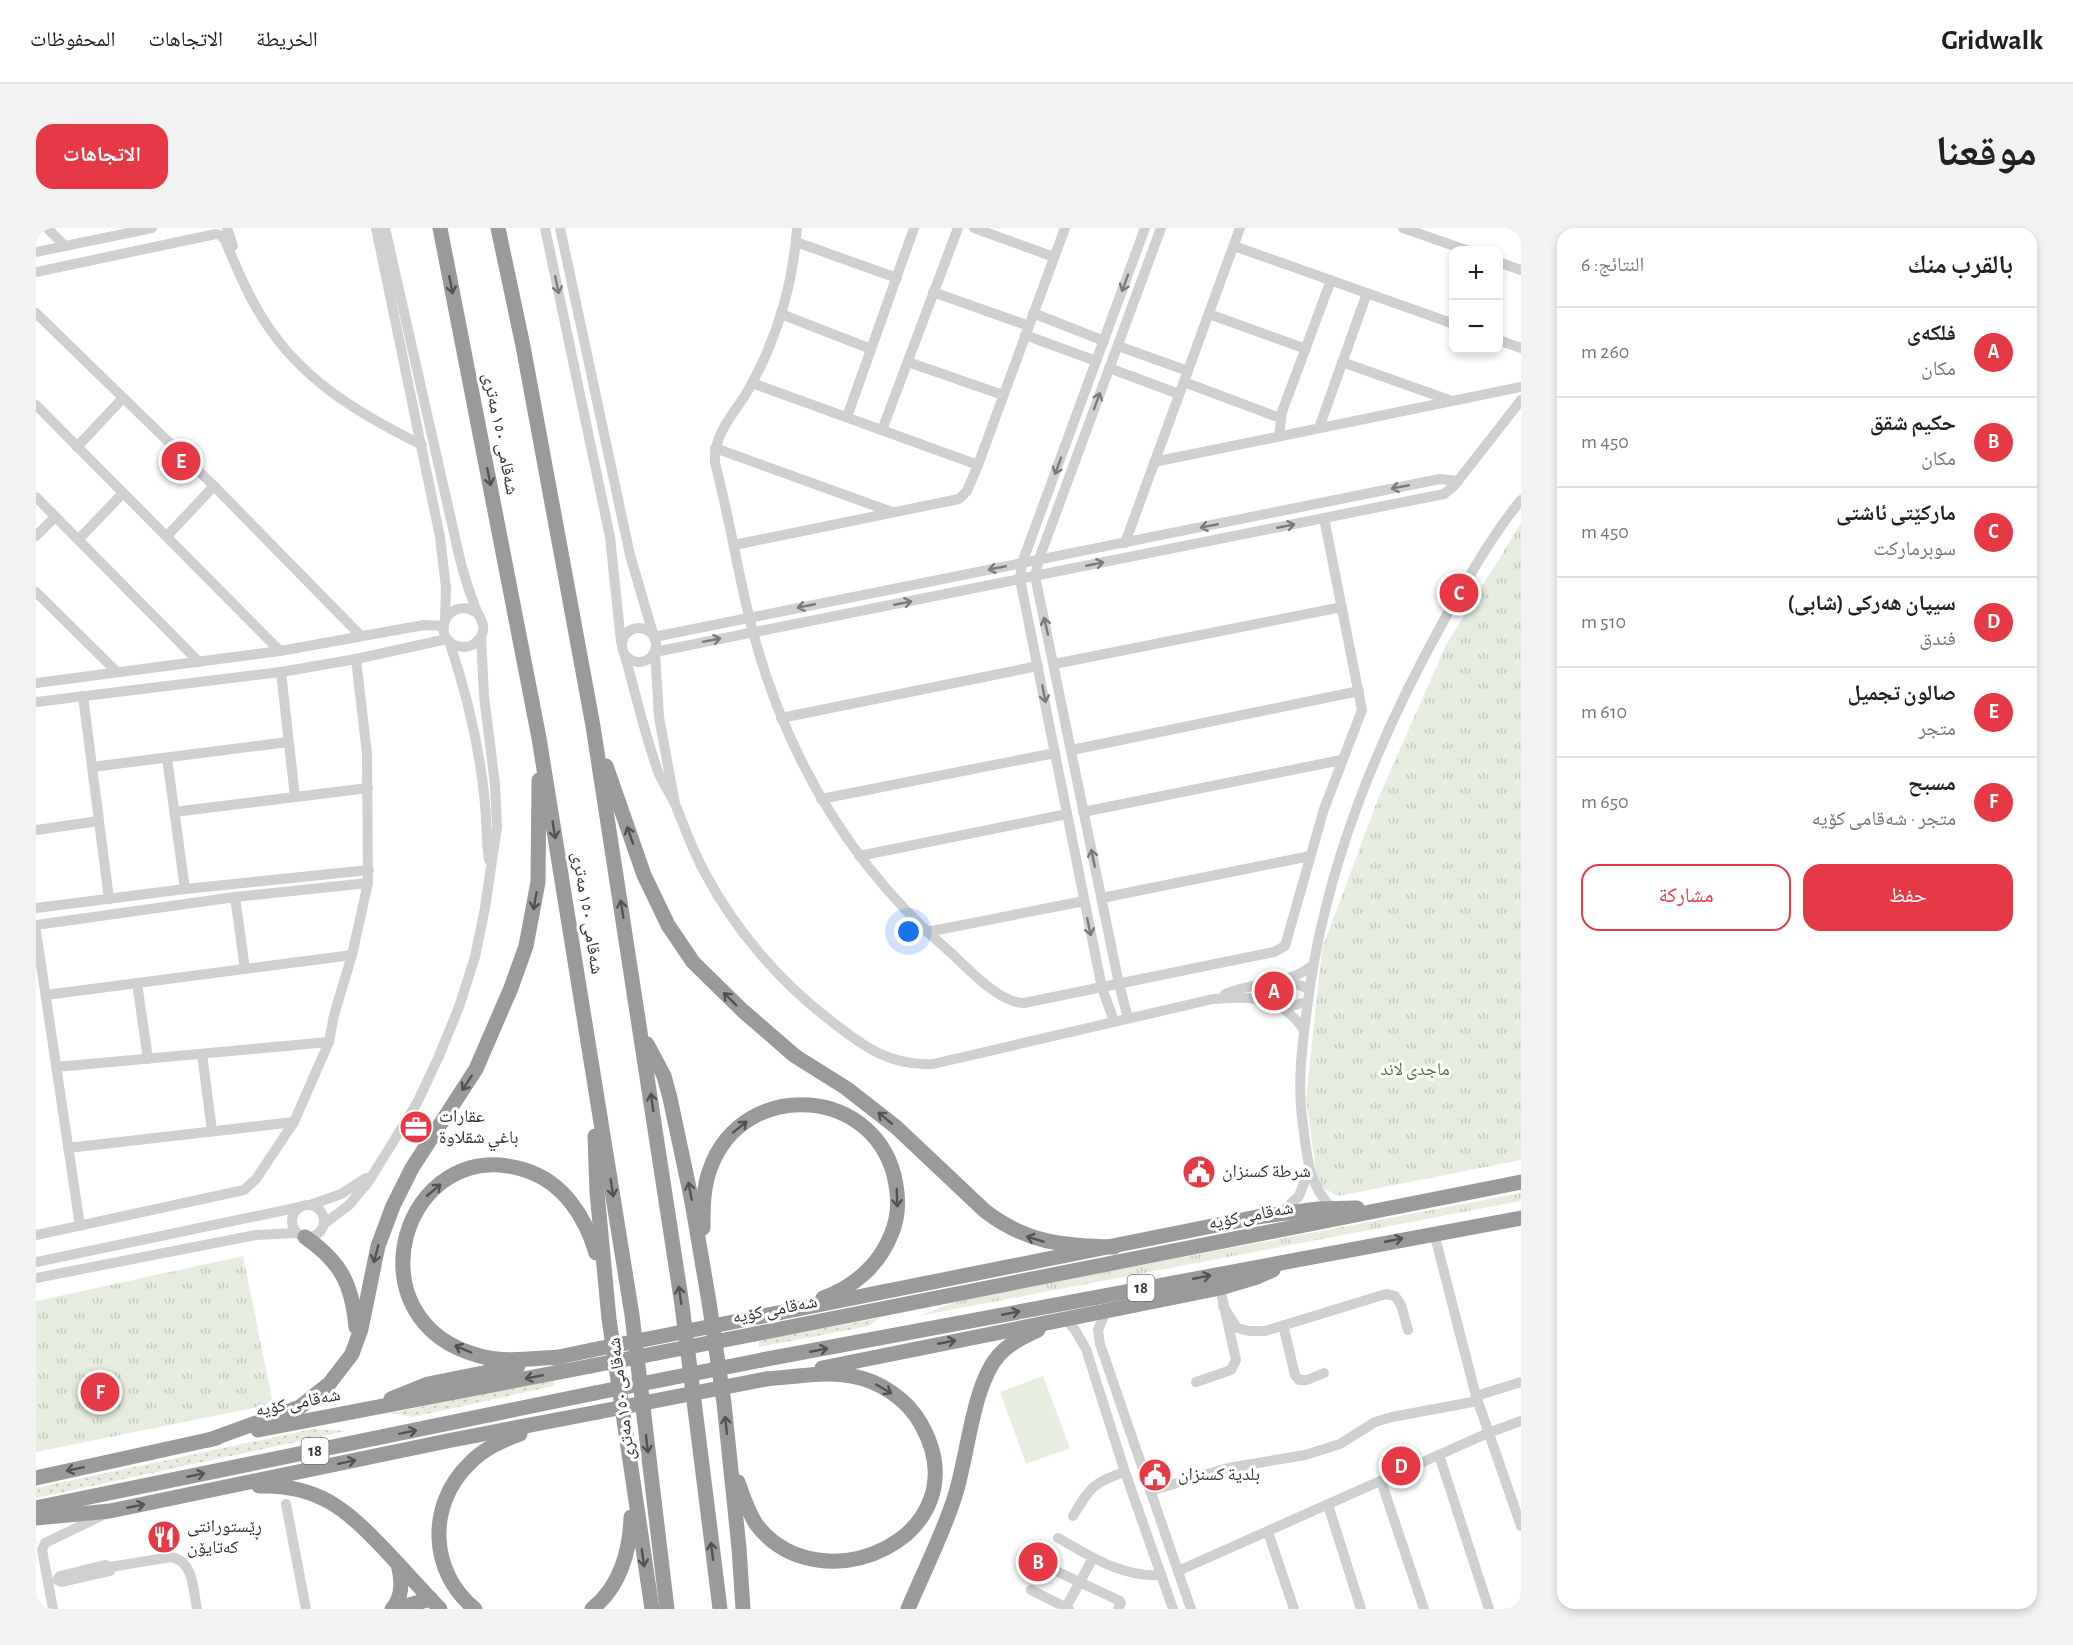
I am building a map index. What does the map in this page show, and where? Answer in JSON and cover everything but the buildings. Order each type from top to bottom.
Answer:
[{"type":"highway","name":"شەقامی ١٥٠ مەتری","points":[[440,228],[539,738],[632,1315],[667,1609]]},
{"type":"highway","name":"شەقامی ١٥٠ مەتری","points":[[498,228],[525,357],[593,726],[682,1305],[720,1609]]},
{"type":"highway","points":[[593,726],[644,875],[668,925],[693,962],[742,1011],[795,1056],[846,1088],[880,1113],[998,1221],[1019,1233],[1042,1241],[1073,1246],[1114,1247]]},
{"type":"highway","points":[[209,1440],[300,1407],[314,1398],[340,1371],[352,1354],[358,1340],[373,1266],[393,1206],[423,1150],[476,1069],[503,1008],[526,946],[538,882],[539,738]]},
{"type":"highway","points":[[641,1032],[667,1087],[702,1258],[724,1403],[743,1609]]},
{"type":"highway","points":[[588,1041],[597,1192],[606,1292],[652,1609]]},
{"type":"highway","points":[[702,1258],[706,1181],[720,1149],[735,1131],[760,1114],[791,1104],[816,1104],[829,1107],[858,1122],[880,1146],[895,1179],[896,1217],[889,1241],[866,1273],[845,1288],[775,1314]]},
{"type":"highway","points":[[561,1357],[509,1360],[487,1357],[453,1346],[430,1329],[411,1301],[402,1268],[407,1230],[418,1206],[436,1187],[454,1175],[473,1168],[504,1166],[534,1173],[552,1183],[567,1197],[582,1218],[593,1241],[606,1292]]},
{"type":"highway","name":"شەقامی کۆیە","points":[[36,1478],[209,1440],[1521,1182]]},
{"type":"highway","points":[[369,1409],[428,1384],[1210,1226],[1279,1214],[1332,1208],[1386,1209]]},
{"type":"highway","name":"18","points":[[36,1508],[762,1360],[1521,1218]]},
{"type":"highway","points":[[301,1235],[332,1259],[345,1277],[355,1309],[358,1340]]},
{"type":"highway","points":[[36,1518],[110,1511],[441,1442],[1220,1288],[1257,1277],[1298,1259]]},
{"type":"highway","points":[[908,1609],[954,1499],[979,1393],[987,1373],[999,1355],[1014,1342],[1063,1319]]},
{"type":"highway","points":[[729,1454],[744,1499],[756,1524],[765,1536],[789,1556],[817,1567],[852,1568],[884,1557],[912,1536],[928,1508],[935,1478],[932,1448],[919,1420],[897,1396],[869,1381],[853,1376],[837,1374],[766,1379]]},
{"type":"highway","points":[[475,1609],[450,1580],[440,1553],[438,1525],[447,1494],[462,1471],[482,1452],[506,1439],[565,1419]]},
{"type":"highway","points":[[592,1609],[609,1591],[624,1561],[630,1534],[632,1478]]},
{"type":"highway","points":[[229,1487],[288,1487],[325,1498],[356,1520],[436,1604]]},
{"type":"highway","points":[[393,1609],[401,1587],[398,1564]]},
{"type":"highway","points":[[393,1609],[436,1604]]},
{"type":"street","points":[[47,228],[65,246]]},
{"type":"street","points":[[36,252],[65,246],[102,233],[152,228]]},
{"type":"street","points":[[227,228],[244,286]]},
{"type":"street","points":[[376,228],[443,554],[446,588],[444,624],[466,698],[479,758],[490,870]]},
{"type":"street","points":[[36,1278],[256,1235],[315,1236],[324,1224],[359,1193],[377,1168],[417,1103],[440,1056],[459,1007],[477,948],[485,909],[494,849],[497,806],[486,725],[481,636],[483,624],[477,613],[459,555],[385,228]]},
{"type":"street","points":[[545,228],[610,537],[621,642],[659,774],[675,804],[705,874],[735,922],[809,1003],[847,1033],[879,1054],[905,1063],[933,1064],[1213,999],[1248,986],[1286,980],[1312,966]]},
{"type":"street","points":[[560,228],[630,555],[656,641],[659,717],[675,804]]},
{"type":"street","points":[[797,228],[789,285],[770,344],[752,384],[721,432],[716,448],[716,463],[749,618],[781,718],[821,799],[860,856],[896,900],[927,932],[1002,998],[1024,1004],[1274,952],[1283,948],[1324,808],[1341,760],[1361,715],[1362,705],[1324,518]]},
{"type":"street","points":[[847,417],[915,228]]},
{"type":"street","points":[[882,430],[958,228]]},
{"type":"street","points":[[974,228],[1054,257]]},
{"type":"street","points":[[734,545],[962,497],[978,465],[1065,228]]},
{"type":"street","points":[[1114,1021],[1102,987],[1020,579],[1022,563],[1145,228]]},
{"type":"street","points":[[1128,1018],[1119,984],[1035,576],[1039,559],[1161,228]]},
{"type":"street","points":[[1125,543],[1240,228]]},
{"type":"street","points":[[1403,228],[1455,246]]},
{"type":"street","points":[[36,272],[206,232],[220,235],[225,240],[244,286],[260,315],[280,344],[301,368],[323,387],[376,422],[422,445]]},
{"type":"street","points":[[796,242],[897,278]]},
{"type":"street","points":[[1234,246],[1449,322]]},
{"type":"street","points":[[1503,264],[1521,270]]},
{"type":"street","points":[[1279,436],[1280,418],[1331,280]]},
{"type":"street","points":[[933,292],[1096,361]]},
{"type":"street","points":[[1319,428],[1367,293]]},
{"type":"street","points":[[36,313],[214,486],[361,636]]},
{"type":"street","points":[[781,314],[871,349]]},
{"type":"street","points":[[1033,314],[1104,341]]},
{"type":"street","points":[[1209,314],[1305,350]]},
{"type":"street","points":[[1503,342],[1521,348]]},
{"type":"street","points":[[1118,346],[1280,418]]},
{"type":"street","points":[[908,362],[1003,396]]},
{"type":"street","points":[[1342,362],[1452,401]]},
{"type":"street","points":[[1109,368],[1179,394]]},
{"type":"street","points":[[752,384],[978,465]]},
{"type":"street","points":[[1154,462],[1521,387]]},
{"type":"street","points":[[77,447],[123,398]]},
{"type":"street","points":[[625,656],[638,662],[648,659],[655,652],[1444,494],[1458,481],[1521,400]]},
{"type":"street","points":[[36,405],[280,651]]},
{"type":"street","points":[[716,448],[892,513]]},
{"type":"street","points":[[654,637],[1440,479],[1458,481]]},
{"type":"street","points":[[167,536],[214,486]]},
{"type":"street","points":[[79,539],[123,493]]},
{"type":"street","points":[[36,497],[199,662]]},
{"type":"street","points":[[1332,1208],[1317,1191],[1309,1170],[1299,1094],[1300,1061],[1312,966],[1340,854],[1381,743],[1412,680],[1469,576],[1496,532],[1521,500]]},
{"type":"street","points":[[36,536],[56,517]]},
{"type":"street","points":[[36,592],[117,672]]},
{"type":"street","points":[[1054,664],[1342,607]]},
{"type":"street","points":[[444,624],[447,616],[456,609],[467,608],[477,613]]},
{"type":"street","points":[[36,683],[280,651],[424,625],[444,624]]},
{"type":"street","points":[[621,642],[626,633],[636,628],[646,629],[654,637]]},
{"type":"street","points":[[448,640],[454,645],[466,647],[472,645],[481,636]]},
{"type":"street","points":[[36,702],[281,672],[448,640]]},
{"type":"street","points":[[36,1235],[244,1190],[256,1179],[294,1122],[329,1042],[334,1015],[352,956],[368,883],[367,754],[356,659]]},
{"type":"street","points":[[781,718],[1038,666]]},
{"type":"street","points":[[281,672],[295,797]]},
{"type":"street","points":[[1072,750],[1359,691]]},
{"type":"street","points":[[83,696],[109,899]]},
{"type":"street","points":[[92,767],[288,742]]},
{"type":"street","points":[[821,799],[1055,753]]},
{"type":"street","points":[[167,758],[185,889]]},
{"type":"street","points":[[1083,812],[1341,760]]},
{"type":"street","points":[[174,812],[368,788]]},
{"type":"street","points":[[860,856],[1067,814]]},
{"type":"street","points":[[36,830],[99,821]]},
{"type":"street","points":[[1102,898],[1310,856]]},
{"type":"street","points":[[36,909],[185,889],[369,870]]},
{"type":"street","points":[[36,925],[235,897],[368,883]]},
{"type":"street","points":[[235,897],[245,969]]},
{"type":"street","points":[[927,932],[1084,901]]},
{"type":"street","points":[[36,931],[80,1226]]},
{"type":"street","points":[[46,995],[352,956]]},
{"type":"street","points":[[1286,980],[1309,989]]},
{"type":"street","points":[[1283,1008],[1281,991],[1286,980]]},
{"type":"street","points":[[138,983],[148,1059]]},
{"type":"street","points":[[1213,999],[1241,997],[1272,1002],[1292,1015],[1304,1030]]},
{"type":"street","points":[[1283,1008],[1307,1002]]},
{"type":"street","points":[[56,1067],[329,1042]]},
{"type":"street","points":[[202,1054],[212,1131]]},
{"type":"street","points":[[68,1148],[294,1122]]},
{"type":"street","points":[[36,1262],[305,1206],[351,1189],[377,1168]]},
{"type":"street","points":[[1279,1214],[1299,1196],[1309,1170]]},
{"type":"street","points":[[301,1235],[291,1222],[294,1213],[305,1206],[315,1207],[322,1214],[324,1224]]},
{"type":"street","points":[[1434,1233],[1477,1399],[1521,1526]]},
{"type":"street","points":[[1196,1382],[1231,1370],[1235,1364],[1237,1356],[1220,1288]]},
{"type":"street","points":[[1223,1306],[1237,1328],[1265,1331],[1386,1294],[1395,1296],[1401,1305],[1408,1330]]},
{"type":"street","points":[[1106,1311],[1100,1323],[1099,1337],[1191,1609]]},
{"type":"street","points":[[1063,1319],[1079,1336],[1086,1349],[1125,1472],[1173,1609]]},
{"type":"street","points":[[1283,1325],[1295,1375],[1299,1380],[1307,1380],[1324,1373]]},
{"type":"street","points":[[1150,1491],[1228,1468],[1305,1455],[1340,1444],[1375,1422],[1477,1399],[1521,1382]]},
{"type":"street","points":[[1178,1572],[1488,1433],[1521,1421]]},
{"type":"street","points":[[1439,1455],[1489,1609]]},
{"type":"street","points":[[1073,1516],[1092,1487],[1100,1480],[1125,1472]]},
{"type":"street","points":[[1381,1481],[1424,1609]]},
{"type":"street","points":[[286,1504],[306,1609]]},
{"type":"street","points":[[1328,1505],[1361,1609]]},
{"type":"street","points":[[53,1609],[42,1550],[45,1543],[110,1511]]},
{"type":"street","points":[[1268,1532],[1294,1609]]},
{"type":"street","points":[[1058,1538],[1093,1558],[1137,1575],[1161,1575]]},
{"type":"street","points":[[110,1567],[177,1558],[189,1570],[197,1609]]},
{"type":"street","points":[[1031,1590],[1067,1608],[1079,1581],[1093,1558]]},
{"type":"street","points":[[1039,1563],[1120,1600],[1118,1609]]},
{"type":"green space","name":"ماجدی لاند","points":[[1521,523],[1521,1160],[1339,1196],[1318,1186],[1306,1099],[1322,949],[1378,799],[1446,645]]},
{"type":"green space","points":[[1521,1193],[1521,1201],[919,1316],[953,1303],[989,1294]]},
{"type":"green space","points":[[243,1256],[273,1404],[36,1452],[36,1301]]},
{"type":"green space","points":[[880,1318],[869,1326],[759,1347],[759,1340]]},
{"type":"green space","points":[[1043,1376],[1070,1448],[1026,1464],[1000,1392]]},
{"type":"green space","points":[[553,1380],[554,1386],[413,1417],[391,1413]]},
{"type":"green space","points":[[312,1429],[346,1431],[36,1498],[36,1488]]},
{"type":"place","name":"صالون تجميل","points":[[181,461]]},
{"type":"place","name":"مارکێتی ئاشتی","points":[[1459,593]]},
{"type":"place","name":"فلکەی","points":[[1274,991]]},
{"type":"place","name":"عقارات باغي شقلاوة","points":[[416,1127]]},
{"type":"place","name":"شرطة كسنزان","points":[[1199,1172]]},
{"type":"place","name":"مسبح","points":[[100,1392]]},
{"type":"place","name":"سیپان هەرکی (شابی)","points":[[1401,1466]]},
{"type":"place","name":"بلدية كسنزان","points":[[1155,1475]]},
{"type":"place","name":"ڕێستورانتی کەتایۆن","points":[[164,1537]]},
{"type":"place","name":"حكيم شقق","points":[[1038,1562]]}]
